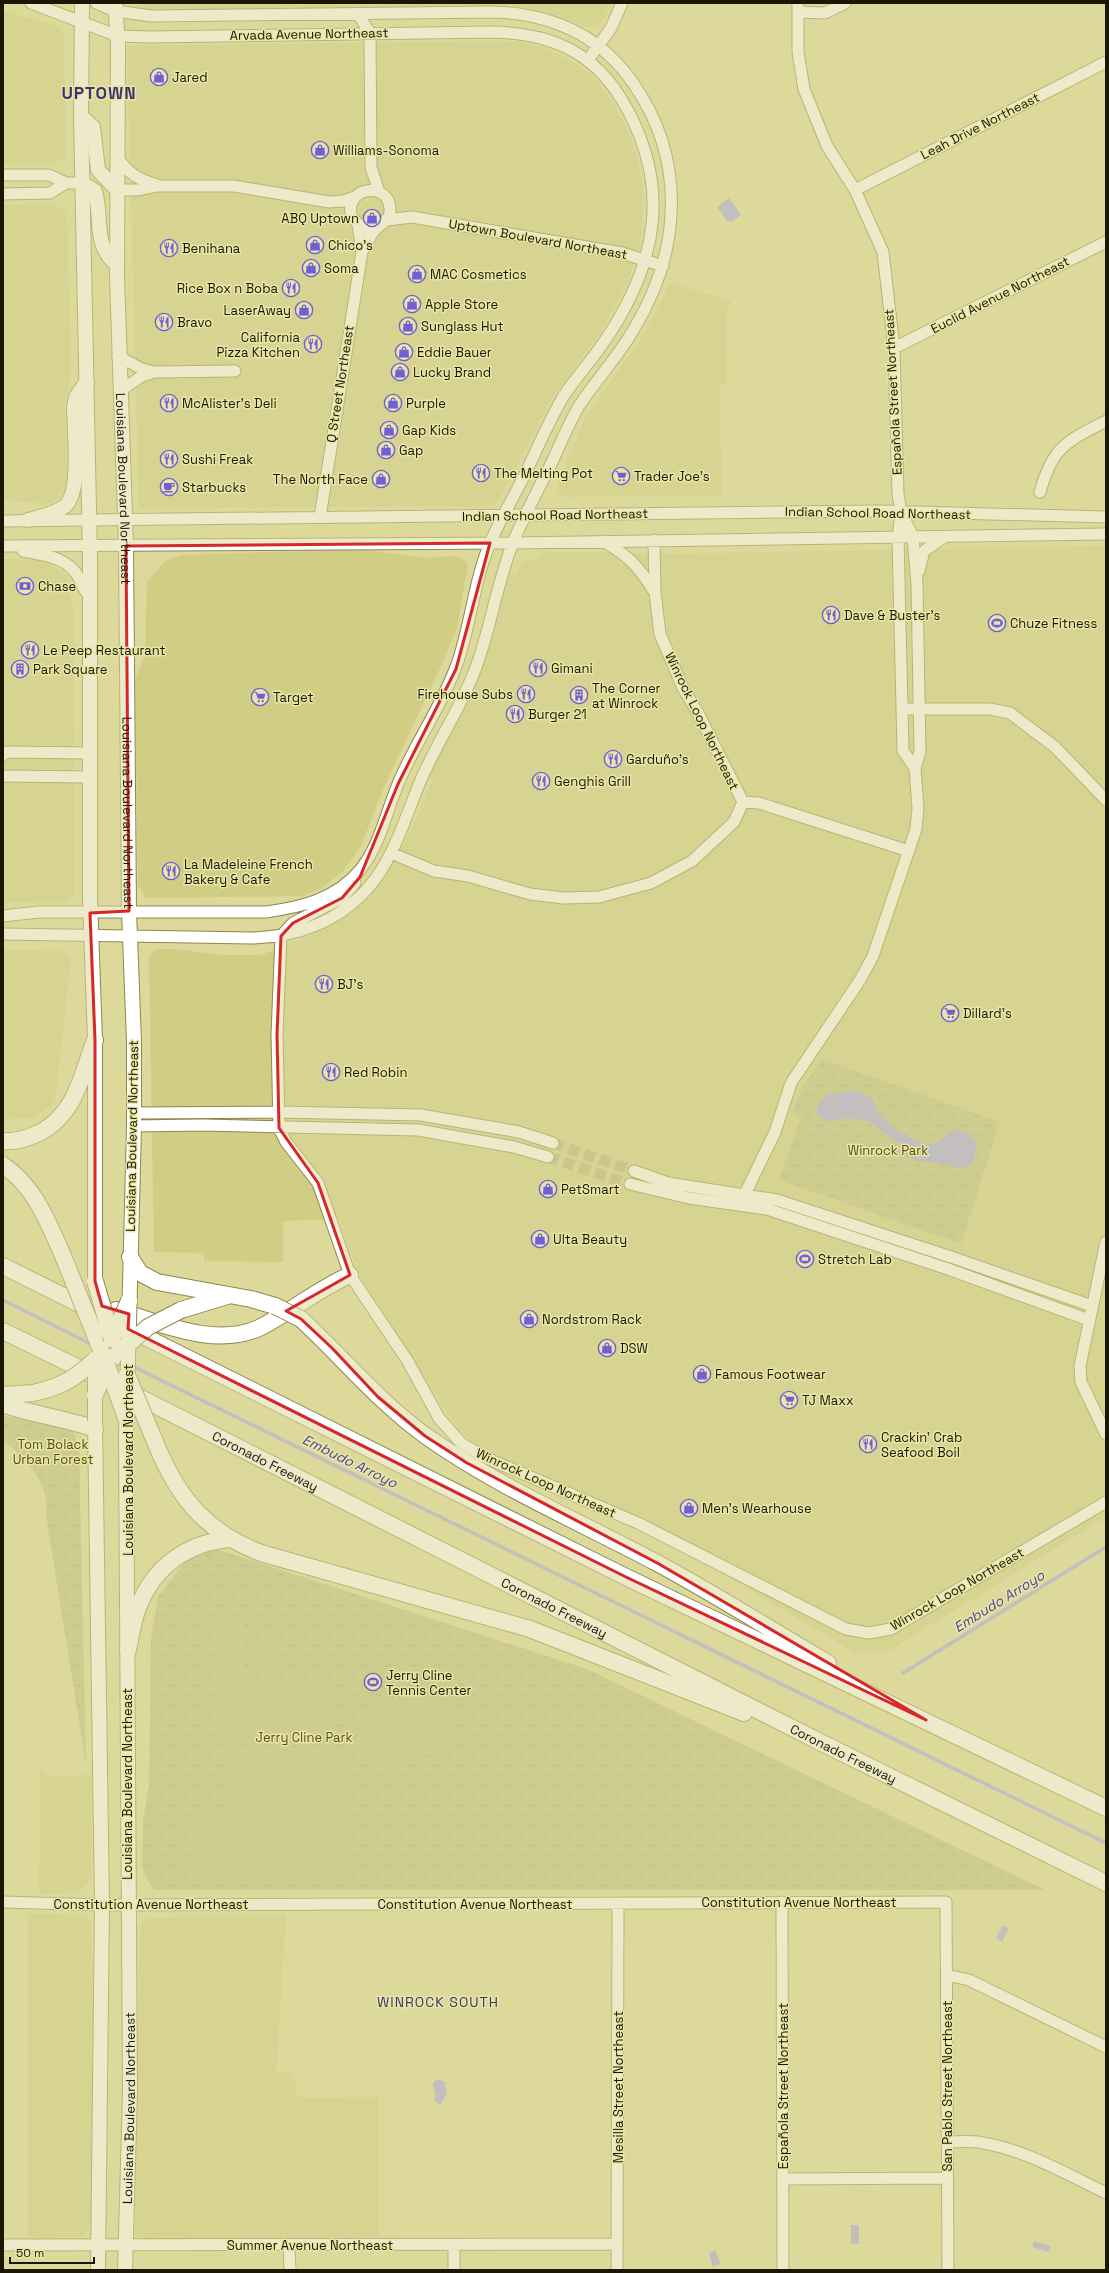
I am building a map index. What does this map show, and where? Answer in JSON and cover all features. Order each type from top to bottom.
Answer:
[{"type":"highway","points":[[3,1141],[31,1138],[59,1120],[75,1097],[95,1040]]},
{"type":"highway","points":[[3,1165],[24,1182],[37,1200],[61,1251],[95,1335],[127,1375],[172,1478],[190,1506],[203,1520],[230,1539],[261,1553],[530,1629],[824,1744]]},
{"type":"highway","points":[[130,1257],[140,1273],[149,1279],[228,1296],[251,1299],[275,1306],[301,1319],[332,1348],[378,1397],[425,1436],[467,1463],[659,1564],[926,1720]]},
{"type":"highway","points":[[3,1266],[626,1577],[926,1720],[1106,1808]]},
{"type":"highway","points":[[95,1275],[110,1352],[126,1418]]},
{"type":"highway","points":[[50,1290],[170,1326],[222,1336],[260,1327],[330,1283],[350,1275]]},
{"type":"highway","points":[[3,1395],[33,1393],[55,1388],[68,1382],[110,1352],[161,1319],[181,1310],[228,1296]]},
{"type":"highway","points":[[95,1395],[129,1301]]},
{"type":"highway","name":"Coronado Freeway","points":[[3,1330],[146,1400],[824,1744],[1106,1884]]},
{"type":"highway","points":[[3,1404],[27,1413],[95,1425]]},
{"type":"highway","points":[[128,1650],[138,1607],[165,1566],[174,1558],[194,1546],[215,1540],[230,1539]]},
{"type":"main road","points":[[82,3],[80,22],[81,116],[90,520],[90,935],[95,1040],[95,1335]]},
{"type":"main road","name":"Louisiana Boulevard Northeast","points":[[115,7],[118,36],[118,356],[126,546],[129,911],[134,1042],[134,1120],[129,1301]]},
{"type":"main road","points":[[81,116],[93,127],[98,170],[117,190]]},
{"type":"main road","points":[[83,183],[95,191],[102,247],[108,257],[117,265]]},
{"type":"main road","points":[[28,520],[64,507],[72,496],[75,472],[74,408],[76,397],[87,381]]},
{"type":"main road","name":"Louisiana Boulevard Northeast","points":[[125,2270],[130,2092],[127,1905],[127,1375]]},
{"type":"main road","name":"Louisiana Boulevard Northeast","points":[[95,1395],[102,1905],[98,2270]]},
{"type":"street","name":"Arvada Avenue Northeast","points":[[31,3],[118,36],[149,37],[370,33],[521,33],[561,44],[588,60],[599,70],[620,98],[637,130],[647,157],[652,185],[653,210],[646,260],[637,285],[618,321],[560,403],[505,516],[490,543],[458,663],[398,784],[376,844],[364,864]]},
{"type":"street","name":"Arvada Avenue Northeast","points":[[3,934],[252,938],[281,936],[322,924],[346,908],[367,889],[391,853],[424,773],[466,693],[476,667],[513,543],[526,515],[576,411],[634,331],[654,293],[669,242],[672,211],[671,183],[665,152],[654,122],[636,88],[612,56],[599,46],[569,28],[524,14],[491,12],[184,17],[152,16],[96,3]]},
{"type":"street","points":[[588,60],[611,28],[622,3]]},
{"type":"street","points":[[798,8],[825,14],[845,3]]},
{"type":"street","name":"Española Street Northeast","points":[[798,8],[798,52],[804,89],[827,146],[855,190],[883,252],[894,348],[898,494],[901,512]]},
{"type":"street","points":[[355,221],[351,207],[357,195],[367,182],[371,167],[370,33],[358,14]]},
{"type":"street","name":"Leah Drive Northeast","points":[[855,190],[1106,62]]},
{"type":"street","points":[[117,157],[127,171],[142,181],[157,186]]},
{"type":"street","points":[[329,202],[368,229],[377,228],[387,220],[390,211],[388,201],[379,192],[371,167]]},
{"type":"street","points":[[3,175],[49,175],[66,183],[83,183]]},
{"type":"street","points":[[3,194],[50,193],[66,183]]},
{"type":"street","points":[[117,190],[139,190],[157,186],[234,186],[329,202],[343,201],[369,190],[379,192]]},
{"type":"street","name":"Uptown Boulevard Northeast","points":[[388,201],[412,217]]},
{"type":"street","name":"Uptown Boulevard Northeast","points":[[387,220],[412,217],[622,253],[663,266]]},
{"type":"street","name":"Q Street Northeast","points":[[320,517],[362,252],[355,221]]},
{"type":"street","name":"Q Street Northeast","points":[[362,252],[377,228]]},
{"type":"street","name":"Euclid Avenue Northeast","points":[[894,348],[1106,242]]},
{"type":"street","points":[[118,356],[142,369],[154,372],[235,371]]},
{"type":"street","points":[[120,391],[142,376],[154,372]]},
{"type":"street","points":[[1040,492],[1047,470],[1059,450],[1073,438],[1106,421]]},
{"type":"street","points":[[745,1194],[772,1139],[791,1083],[860,980],[873,956],[909,851],[918,818],[915,768],[920,752],[917,584],[913,537],[901,512]]},
{"type":"street","points":[[901,512],[898,537],[903,751],[915,768]]},
{"type":"street","name":"Indian School Road Northeast","points":[[3,521],[124,518],[901,512],[1106,518]]},
{"type":"street","name":"Indian School Road Northeast","points":[[3,546],[90,547],[513,543],[602,540],[1106,534]]},
{"type":"street","points":[[917,584],[924,551],[936,541],[946,536]]},
{"type":"street","name":"Winrock Loop Northeast","points":[[602,540],[623,552],[638,566],[655,592]]},
{"type":"street","name":"Winrock Loop Northeast","points":[[391,853],[434,871],[468,876],[530,894],[564,898],[599,897],[634,889],[651,883],[692,861],[734,822],[742,802],[683,688],[660,634],[655,592],[654,540]]},
{"type":"street","points":[[3,550],[40,554],[63,561],[79,577],[83,590],[90,596]]},
{"type":"street","points":[[902,709],[990,709],[1010,713],[1055,747],[1106,800]]},
{"type":"street","points":[[420,740],[436,748]]},
{"type":"street","points":[[3,755],[6,752],[90,753]]},
{"type":"street","points":[[3,776],[90,777]]},
{"type":"street","name":"Winrock Loop Northeast","points":[[742,802],[759,803],[909,851]]},
{"type":"street","points":[[3,916],[39,912],[90,913],[129,911],[146,913],[252,913],[296,907],[318,900],[338,890],[348,882],[364,864]]},
{"type":"street","points":[[281,936],[293,923],[342,898],[360,877],[364,864]]},
{"type":"street","name":"Winrock Loop Northeast","points":[[281,936],[277,1035],[279,1128],[286,1142],[318,1183],[350,1275],[407,1360],[439,1418],[461,1443],[484,1457],[638,1523],[846,1629],[869,1633],[891,1629],[1106,1502]]},
{"type":"street","points":[[134,1120],[279,1112],[421,1115],[519,1132],[553,1143]]},
{"type":"street","points":[[134,1120],[279,1128],[363,1127],[418,1130],[514,1147],[548,1157]]},
{"type":"street","points":[[634,1171],[668,1183],[777,1200],[1092,1306]]},
{"type":"street","points":[[630,1184],[690,1198],[766,1209],[954,1272],[1089,1320]]},
{"type":"street","points":[[690,1198],[696,1187]]},
{"type":"street","points":[[1106,1242],[1080,1366],[1081,1382],[1106,1434]]},
{"type":"street","name":"Constitution Avenue Northeast","points":[[3,1902],[102,1905],[946,1902]]},
{"type":"street","name":"Española Street Northeast","points":[[782,1902],[784,2179],[783,2270]]},
{"type":"street","name":"San Pablo Street Northeast","points":[[946,1902],[948,2270]]},
{"type":"street","name":"Mesilla Street Northeast","points":[[618,1904],[618,2270]]},
{"type":"street","points":[[947,1975],[969,1980],[1106,2047]]},
{"type":"street","points":[[947,2142],[976,2142],[1002,2147],[1033,2157],[1106,2193]]},
{"type":"street","points":[[784,2179],[947,2178]]},
{"type":"street","name":"Summer Avenue Northeast","points":[[3,2245],[126,2246],[617,2244]]},
{"type":"street","points":[[289,2245],[290,2270]]},
{"type":"street","points":[[454,2245],[454,2270]]},
{"type":"highlighted area","points":[[490,543],[456,669],[398,784],[360,877],[342,898],[293,923],[281,936],[277,1035],[279,1128],[318,1183],[350,1275],[286,1311],[301,1319],[332,1348],[378,1397],[425,1436],[467,1463],[659,1564],[926,1720],[626,1577],[128,1329],[129,1314],[102,1306],[95,1281],[95,1040],[90,913],[129,911],[126,546]]},
{"type":"shaded area","points":[[135,3],[612,3],[601,23],[596,26],[589,27],[541,10],[510,5],[175,11],[138,8]]},
{"type":"shaded area","points":[[3,11],[54,25],[59,28],[64,35],[66,157],[52,164],[3,164]]},
{"type":"shaded area","name":"ABQ Uptown","points":[[491,41],[520,42],[544,48],[570,60],[593,76],[613,103],[629,133],[638,159],[644,198],[641,238],[629,281],[599,334],[552,398],[500,497],[493,504],[485,506],[139,508],[127,46]]},
{"type":"shaded area","points":[[729,198],[741,215],[731,222],[727,221],[717,207]]},
{"type":"shaded area","points":[[3,205],[56,205],[64,210],[67,217],[71,374],[65,401],[67,481],[64,493],[58,499],[49,504],[3,500]]},
{"type":"shaded area","points":[[670,283],[731,301],[726,315],[727,385],[719,385],[722,495],[563,497],[558,494],[556,488],[586,416],[643,336]]},
{"type":"shaded area","points":[[1106,546],[1106,1517],[885,1653],[854,1652],[638,1523],[473,1444],[456,1426],[363,1282],[346,1242],[340,1219],[283,1221],[283,1262],[204,1261],[204,1253],[154,1252],[149,959],[153,952],[159,949],[174,949],[223,955],[261,955],[317,933],[344,917],[359,905],[410,833],[432,781],[428,778],[474,690],[487,653],[510,573],[517,575],[521,564],[525,561],[541,557],[542,553],[608,552],[669,554]]},
{"type":"shaded area","points":[[359,549],[425,558],[455,556],[463,559],[468,564],[457,628],[441,666],[384,787],[361,846],[344,870],[322,888],[304,896],[146,898],[138,885],[135,680],[145,654],[147,582],[165,561],[181,555]]},
{"type":"shaded area","points":[[3,559],[34,560],[47,563],[66,575],[69,584],[74,616],[75,895],[68,902],[63,903],[3,902]]},
{"type":"shaded area","points":[[3,950],[63,951],[71,960],[55,1101],[46,1109],[30,1118],[3,1119]]},
{"type":"shaded area","points":[[849,1091],[861,1093],[870,1097],[882,1118],[918,1142],[925,1144],[935,1143],[955,1130],[969,1134],[977,1143],[974,1160],[965,1167],[961,1168],[939,1163],[918,1161],[909,1157],[904,1148],[871,1122],[847,1118],[829,1122],[817,1115],[818,1106],[826,1095]]},
{"type":"shaded area","points":[[40,1771],[46,1771],[47,1776],[92,1775],[91,1878],[85,1887],[73,1893],[39,1894]]},
{"type":"shaded area","points":[[28,1913],[85,1916],[91,1924],[95,2058],[94,2132],[90,2228],[82,2237],[28,2237]]},
{"type":"shaded area","points":[[286,1915],[276,2072],[291,2072],[295,2079],[296,2094],[302,2098],[379,2097],[379,2237],[143,2238],[135,2235],[140,1924],[148,1918]]},
{"type":"shaded area","points":[[1003,1925],[1009,1928],[1002,1942],[996,1938]]},
{"type":"shaded area","points":[[438,2079],[445,2082],[447,2093],[440,2105],[435,2101],[433,2085],[433,2083]]},
{"type":"shaded area","points":[[851,2225],[859,2225],[859,2244],[851,2244]]},
{"type":"shaded area","points":[[1034,2241],[1051,2246],[1049,2252],[1032,2247]]},
{"type":"shaded area","points":[[715,2250],[721,2264],[713,2267],[709,2253]]},
{"type":"green space","name":"Winrock Park","points":[[822,1059],[1000,1122],[961,1244],[779,1180],[801,1118],[792,1114],[802,1088]]},
{"type":"green space","name":"Tom Bolack Urban Forest","points":[[3,1416],[72,1428],[79,1447],[86,1765],[46,1515],[44,1492],[35,1472],[28,1463],[3,1440]]},
{"type":"green space","name":"Jerry Cline Park","points":[[216,1549],[587,1669],[1045,1890],[154,1890],[142,1867],[143,1821],[149,1785],[151,1638],[158,1596],[186,1561]]},
{"type":"green space","points":[[213,1618],[243,1618],[243,1679],[214,1679]]},
{"type":"green space","points":[[259,1630],[278,1630],[278,1670],[259,1670]]},
{"type":"green space","points":[[437,1682],[461,1740],[375,1774],[353,1717]]},
{"type":"green space","points":[[214,1683],[336,1684],[336,1745],[213,1745]]},
{"type":"green space","points":[[227,1752],[350,1752],[350,1875],[196,1876],[196,1814],[227,1814]]},
{"type":"waterway","name":"Embudo Arroyo","points":[[3,1300],[93,1345]]},
{"type":"waterway","name":"Embudo Arroyo","points":[[132,1366],[1106,1843]]},
{"type":"waterway","name":"Embudo Arroyo","points":[[903,1673],[1106,1547]]},
{"type":"tunnel","points":[[553,1143],[634,1171]]},
{"type":"tunnel","points":[[548,1157],[630,1184]]},
{"type":"place","name":"Jared","points":[[159,77]]},
{"type":"place","name":"Williams-Sonoma","points":[[320,150]]},
{"type":"place","name":"ABQ Uptown","points":[[372,218]]},
{"type":"place","name":"Chico's","points":[[315,245]]},
{"type":"place","name":"Benihana","points":[[169,248]]},
{"type":"place","name":"Soma","points":[[311,268]]},
{"type":"place","name":"MAC Cosmetics","points":[[417,274]]},
{"type":"place","name":"Rice Box n Boba","points":[[291,288]]},
{"type":"place","name":"Apple Store","points":[[412,304]]},
{"type":"place","name":"LaserAway","points":[[304,310]]},
{"type":"place","name":"Bravo","points":[[164,322]]},
{"type":"place","name":"Sunglass Hut","points":[[408,326]]},
{"type":"place","name":"California Pizza Kitchen","points":[[313,344]]},
{"type":"place","name":"Eddie Bauer","points":[[404,352]]},
{"type":"place","name":"Lucky Brand","points":[[400,372]]},
{"type":"place","name":"McAlister's Deli","points":[[169,403]]},
{"type":"place","name":"Purple","points":[[393,403]]},
{"type":"place","name":"Gap Kids","points":[[389,430]]},
{"type":"place","name":"Gap","points":[[386,450]]},
{"type":"place","name":"Sushi Freak","points":[[169,459]]},
{"type":"place","name":"The Melting Pot","points":[[481,473]]},
{"type":"place","name":"Trader Joe's","points":[[621,476]]},
{"type":"place","name":"The North Face","points":[[381,479]]},
{"type":"place","name":"Starbucks","points":[[169,487]]},
{"type":"place","name":"Chase","points":[[25,586]]},
{"type":"place","name":"Dave & Buster's","points":[[831,615]]},
{"type":"place","name":"Chuze Fitness","points":[[997,623]]},
{"type":"place","name":"Le Peep Restaurant","points":[[30,650]]},
{"type":"place","name":"Gimani","points":[[538,668]]},
{"type":"place","name":"Park Square","points":[[20,669]]},
{"type":"place","name":"Firehouse Subs","points":[[526,694]]},
{"type":"place","name":"The Corner at Winrock","points":[[579,695]]},
{"type":"place","name":"Target","points":[[260,697]]},
{"type":"place","name":"Burger 21","points":[[515,714]]},
{"type":"place","name":"Garduño's","points":[[613,759]]},
{"type":"place","name":"Genghis Grill","points":[[541,781]]},
{"type":"place","name":"La Madeleine French Bakery & Cafe","points":[[171,871]]},
{"type":"place","name":"BJ's","points":[[324,984]]},
{"type":"place","name":"Dillard's","points":[[950,1013]]},
{"type":"place","name":"Red Robin","points":[[331,1072]]},
{"type":"place","name":"PetSmart","points":[[548,1189]]},
{"type":"place","name":"Ulta Beauty","points":[[540,1239]]},
{"type":"place","name":"Stretch Lab","points":[[805,1259]]},
{"type":"place","name":"Nordstrom Rack","points":[[529,1319]]},
{"type":"place","name":"DSW","points":[[607,1348]]},
{"type":"place","name":"Famous Footwear","points":[[702,1374]]},
{"type":"place","name":"TJ Maxx","points":[[789,1400]]},
{"type":"place","name":"Crackin' Crab Seafood Boil","points":[[868,1444]]},
{"type":"place","name":"Men's Wearhouse","points":[[689,1508]]},
{"type":"place","name":"Jerry Cline Tennis Center","points":[[373,1682]]},
{"type":"district","name":"UPTOWN","points":[[99,93]]},
{"type":"district","name":"WINROCK SOUTH","points":[[438,2002]]}]
